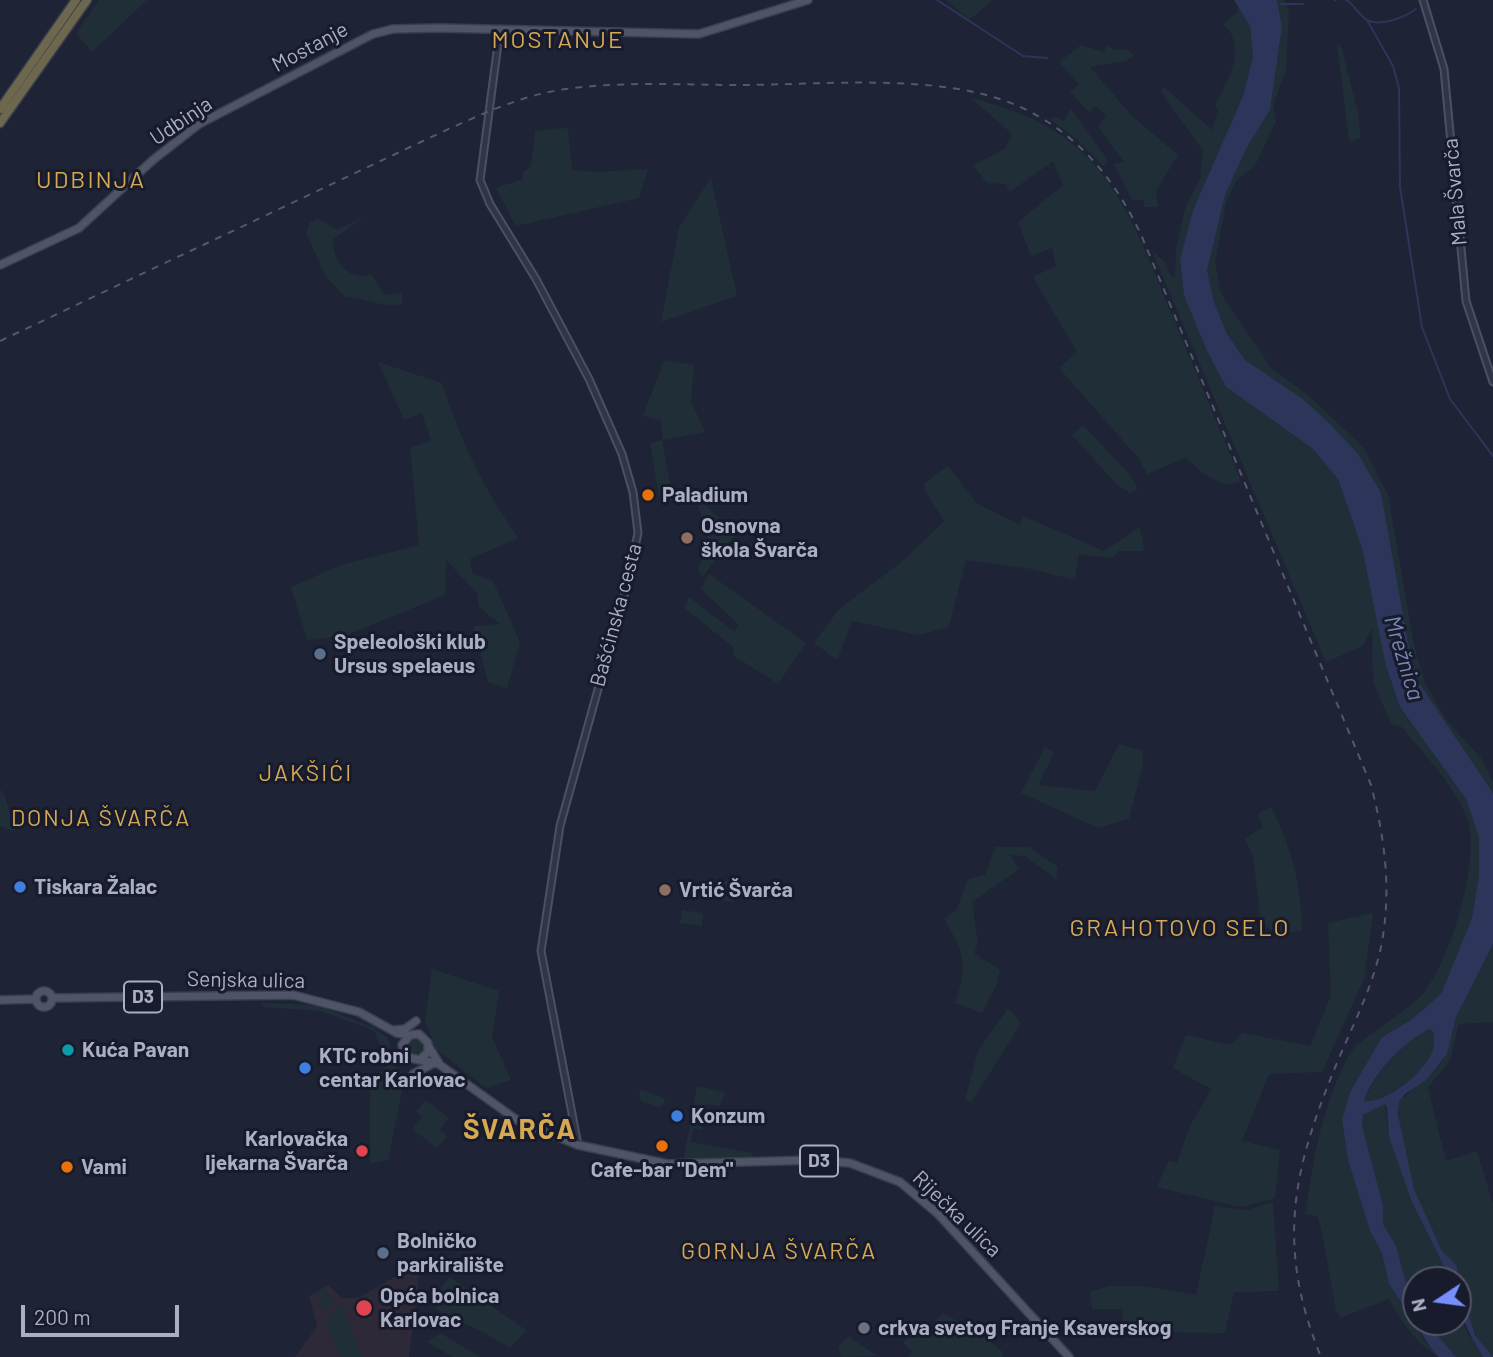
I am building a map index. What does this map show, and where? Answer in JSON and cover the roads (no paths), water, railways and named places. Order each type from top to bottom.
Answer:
[{"type":"highway","points":[[63,28],[76,0]]},
{"type":"highway","points":[[0,109],[87,0]]},
{"type":"highway","points":[[0,123],[54,39]]},
{"type":"main road","name":"Mostanje","points":[[246,102],[373,34],[393,29],[699,34],[808,0]]},
{"type":"main road","name":"Udbinja","points":[[0,265],[79,228],[166,149],[199,124],[246,102]]},
{"type":"main road","name":"D3","points":[[43,990],[51,993],[53,998],[45,1007],[39,1006],[36,999],[43,990]]},
{"type":"main road","name":"Senjska ulica","points":[[53,998],[293,995],[359,1012],[392,1030],[410,1035]]},
{"type":"main road","name":"D3","points":[[0,1000],[36,999]]},
{"type":"main road","points":[[392,1030],[405,1028],[416,1021]]},
{"type":"main road","name":"D3","points":[[392,1030],[409,1059],[438,1064],[517,1120],[578,1145]]},
{"type":"main road","name":"D3","points":[[410,1035],[423,1036],[438,1064]]},
{"type":"main road","points":[[402,1049],[403,1041],[410,1035]]},
{"type":"main road","points":[[420,1060],[429,1047]]},
{"type":"main road","points":[[413,1074],[423,1066],[438,1064]]},
{"type":"main road","name":"Riječka ulica","points":[[578,1145],[668,1164],[815,1160],[874,1170],[900,1182],[921,1198],[1069,1357]]},
{"type":"street","name":"Mala Švarča","points":[[1423,0],[1444,69],[1466,301],[1493,382]]},
{"type":"street","name":"Bašćinska cesta","points":[[500,29],[480,180],[489,204],[536,279],[589,379],[622,454],[633,492],[638,533],[627,585],[560,827],[541,951],[578,1145]]},
{"type":"street","points":[[558,1137],[569,1133],[574,1124]]},
{"type":"water","name":"Mrežnica","points":[[1234,0],[1277,0],[1282,27],[1270,110],[1247,147],[1225,195],[1207,270],[1214,302],[1227,334],[1245,360],[1304,400],[1330,424],[1358,454],[1381,493],[1410,652],[1419,683],[1493,793],[1493,944],[1456,1017],[1447,1054],[1426,1080],[1405,1094],[1399,1102],[1398,1115],[1414,1189],[1442,1251],[1457,1266],[1444,1266],[1412,1202],[1389,1137],[1387,1107],[1385,1104],[1363,1115],[1362,1126],[1383,1205],[1383,1224],[1396,1246],[1402,1268],[1402,1304],[1389,1284],[1382,1253],[1370,1231],[1348,1160],[1342,1120],[1350,1092],[1382,1037],[1411,1020],[1441,994],[1472,918],[1479,876],[1479,837],[1466,799],[1400,707],[1386,666],[1362,548],[1338,479],[1312,448],[1226,387],[1207,351],[1184,296],[1180,260],[1193,210],[1243,96],[1253,56],[1250,26]],"holes":[[[1429,1029],[1433,1031],[1433,1051],[1427,1061],[1403,1086],[1383,1098],[1364,1101],[1382,1069],[1399,1051]]]},
{"type":"water","points":[[1472,1326],[1475,1335],[1493,1357],[1483,1357],[1471,1336]]},
{"type":"water","points":[[1423,1336],[1438,1336],[1456,1357],[1439,1357]]},
{"type":"waterway","points":[[937,0],[1023,56],[1047,58]]},
{"type":"waterway","points":[[1346,0],[1364,18],[1373,22],[1393,20],[1416,9]]},
{"type":"waterway","points":[[1280,4],[1303,4]]},
{"type":"waterway","points":[[1367,20],[1393,66],[1399,88],[1400,187],[1422,327],[1450,399],[1493,456]]},
{"type":"railway","points":[[0,341],[442,132],[503,106],[550,92],[631,84],[918,84],[987,95],[1018,106],[1059,129],[1107,177],[1142,237],[1371,785],[1376,805],[1386,885],[1381,947],[1369,987],[1312,1129],[1296,1202],[1294,1238],[1297,1275],[1306,1315],[1321,1357]]},
{"type":"place","name":"Paladium","points":[[648,495]]},
{"type":"place","name":"Osnovna škola Švarča","points":[[687,538]]},
{"type":"place","name":"Speleološki klub Ursus spelaeus","points":[[320,654]]},
{"type":"place","name":"Tiskara Žalac","points":[[20,887]]},
{"type":"place","name":"Vrtić Švarča","points":[[665,890]]},
{"type":"place","name":"Kuća Pavan","points":[[68,1050]]},
{"type":"place","name":"KTC robni centar Karlovac","points":[[305,1068]]},
{"type":"place","name":"Konzum","points":[[677,1116]]},
{"type":"place","name":"Cafe-bar \"Dem\"","points":[[662,1146]]},
{"type":"place","name":"Karlovačka ljekarna Švarča","points":[[362,1151]]},
{"type":"place","name":"Vami","points":[[67,1167]]},
{"type":"place","name":"Bolničko parkiralište","points":[[383,1253]]},
{"type":"place","name":"Opća bolnica Karlovac","points":[[364,1308]]},
{"type":"place","name":"crkva svetog Franje Ksaverskog","points":[[864,1328]]},
{"type":"district","name":"MOSTANJE","points":[[558,40]]},
{"type":"district","name":"UDBINJA","points":[[91,180]]},
{"type":"district","name":"JAKŠIĆI","points":[[306,773]]},
{"type":"district","name":"DONJA ŠVARČA","points":[[101,818]]},
{"type":"district","name":"GRAHOTOVO SELO","points":[[1180,928]]},
{"type":"district","name":"ŠVARČA","points":[[520,1130]]},
{"type":"district","name":"GORNJA ŠVARČA","points":[[779,1251]]}]
